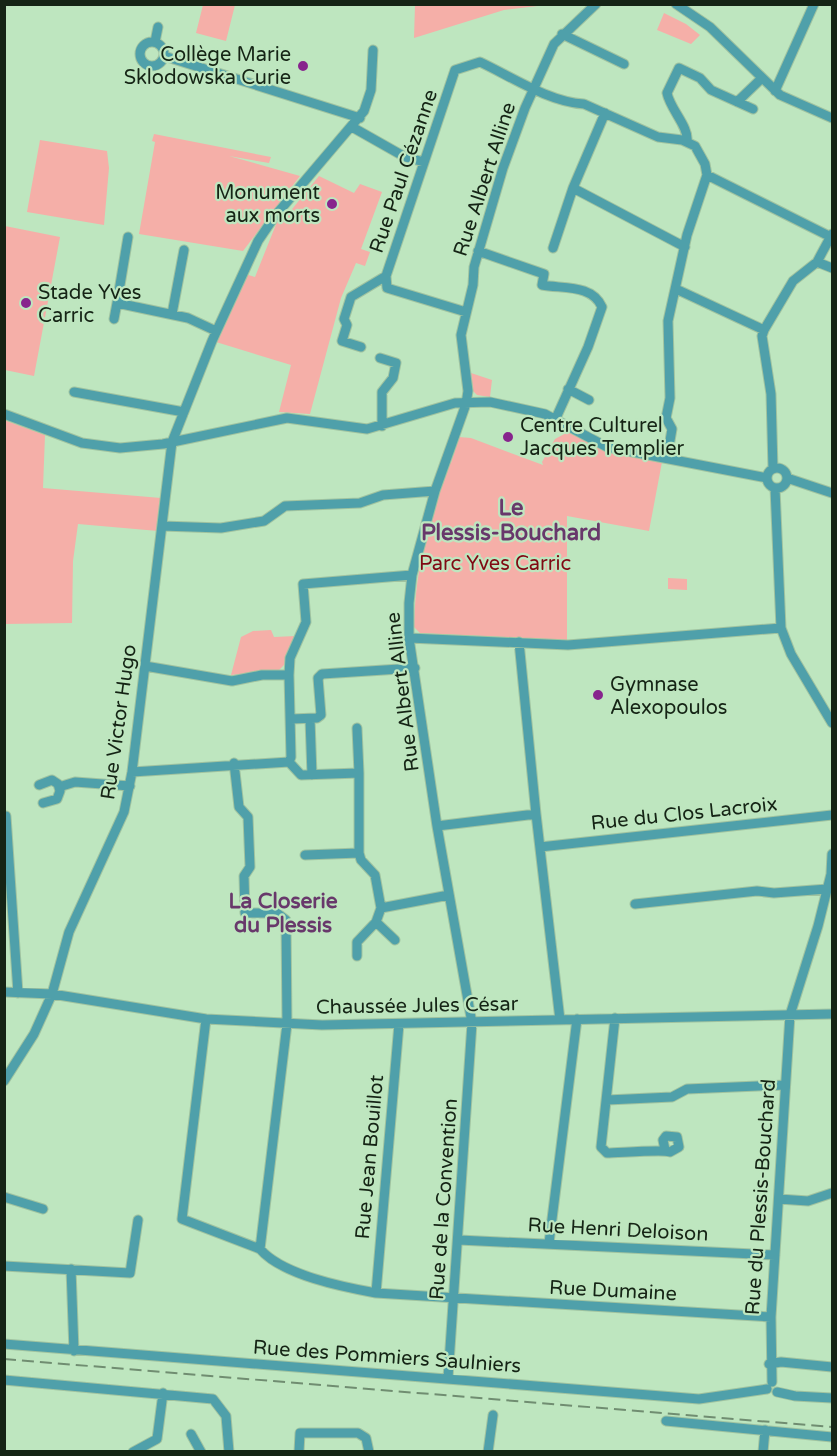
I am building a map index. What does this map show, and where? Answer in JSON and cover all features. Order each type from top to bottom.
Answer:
[{"type":"street","name":"Rue Albert Alline","points":[[472,1023],[437,826],[409,638],[412,575],[435,491],[466,404],[468,392],[461,335],[478,251],[503,168],[525,108],[554,44],[596,4]]},
{"type":"street","points":[[676,4],[719,34],[760,79],[775,91],[832,118]]},
{"type":"street","points":[[775,91],[814,4]]},
{"type":"street","points":[[155,42],[158,27]]},
{"type":"street","points":[[562,34],[624,64]]},
{"type":"street","points":[[155,42],[161,46],[164,56],[153,66],[144,64],[140,51],[146,44],[155,42]]},
{"type":"street","points":[[164,56],[360,118],[371,90],[373,50]]},
{"type":"street","name":"Rue Paul Cézanne","points":[[466,312],[387,288],[386,276],[455,70],[480,62],[535,88]]},
{"type":"street","points":[[687,141],[687,135],[675,115],[667,93],[681,64],[700,78],[711,90],[753,109]]},
{"type":"street","points":[[737,102],[760,79]]},
{"type":"street","points":[[535,88],[605,113],[658,137],[687,141],[699,151],[706,175],[685,247],[668,321],[670,398],[666,418],[672,429],[667,458]]},
{"type":"street","points":[[553,248],[573,188],[605,113]]},
{"type":"street","name":"Rue Victor Hugo","points":[[4,1080],[34,1034],[52,994],[69,932],[124,812],[132,772],[172,442],[183,412],[216,331],[258,242],[275,216],[360,118]]},
{"type":"street","points":[[352,127],[405,157],[424,162]]},
{"type":"street","points":[[706,175],[832,236],[817,262],[793,281],[762,336],[771,394],[773,469],[767,478],[769,485],[776,488],[783,486],[787,478]]},
{"type":"street","points":[[573,188],[685,247]]},
{"type":"street","points":[[114,319],[128,237]]},
{"type":"street","points":[[172,314],[184,250]]},
{"type":"street","points":[[478,251],[544,274],[542,285],[590,292],[602,307],[588,347],[556,418]]},
{"type":"street","points":[[817,262],[832,268]]},
{"type":"street","points":[[361,347],[342,341],[347,325],[344,319],[351,297],[386,276]]},
{"type":"street","points":[[676,289],[764,330]]},
{"type":"street","points":[[117,303],[172,314],[216,331]]},
{"type":"street","points":[[380,358],[396,363],[393,378],[382,392],[382,426]]},
{"type":"street","points":[[568,389],[589,400]]},
{"type":"street","points":[[79,405],[78,393],[183,412]]},
{"type":"street","points":[[4,414],[82,443],[101,446],[147,447],[287,418],[324,421],[358,430],[382,426],[446,405],[490,402],[556,418],[607,447],[767,478]]},
{"type":"street","points":[[773,469],[781,469],[787,478],[832,493]]},
{"type":"street","points":[[776,488],[782,628],[790,654],[832,723]]},
{"type":"street","points":[[162,526],[221,528],[264,521],[285,506],[360,503],[383,495],[435,491]]},
{"type":"street","points":[[359,773],[301,775],[290,760],[290,658],[306,622],[303,584],[412,575]]},
{"type":"street","points":[[409,638],[568,645],[782,628]]},
{"type":"street","points":[[519,642],[560,1020]]},
{"type":"street","points":[[145,666],[232,681],[262,675],[289,675]]},
{"type":"street","points":[[291,719],[310,719],[321,715],[319,675],[415,668]]},
{"type":"street","points":[[310,719],[312,775]]},
{"type":"street","points":[[357,728],[359,854],[361,860],[375,875],[381,908],[376,922],[357,942],[357,956]]},
{"type":"street","points":[[132,772],[290,760]]},
{"type":"street","points":[[234,763],[239,807],[248,817],[250,867],[244,876],[245,913],[277,913],[286,920],[287,1024],[260,1249]]},
{"type":"street","points":[[39,784],[52,780],[59,787]]},
{"type":"street","points":[[59,787],[75,782],[130,786]]},
{"type":"street","points":[[43,803],[57,799],[59,787]]},
{"type":"street","points":[[437,826],[536,814]]},
{"type":"street","name":"Rue du Clos Lacroix","points":[[540,847],[832,815]]},
{"type":"street","points":[[6,816],[18,993]]},
{"type":"street","points":[[305,855],[359,854]]},
{"type":"street","name":"Rue du Plessis-Bouchard","points":[[769,1385],[771,1317],[790,1015],[827,889],[832,854]]},
{"type":"street","points":[[635,904],[757,891],[774,893],[827,889]]},
{"type":"street","points":[[381,908],[449,895]]},
{"type":"street","points":[[376,922],[395,940]]},
{"type":"street","name":"Chaussée Jules César","points":[[4,992],[52,994],[206,1019],[287,1024],[472,1023],[832,1014]]},
{"type":"street","points":[[615,1018],[601,1147],[607,1153],[650,1153],[665,1150]]},
{"type":"street","name":"Rue Dumaine","points":[[206,1019],[182,1219],[260,1249],[268,1258],[324,1283],[376,1293],[771,1317]]},
{"type":"street","points":[[549,1243],[577,1019]]},
{"type":"street","name":"Rue de la Convention","points":[[448,1378],[472,1023]]},
{"type":"street","name":"Rue Jean Bouillot","points":[[376,1293],[399,1024]]},
{"type":"street","points":[[607,1101],[672,1097],[687,1089],[785,1085]]},
{"type":"street","points":[[779,1199],[808,1201],[832,1193]]},
{"type":"street","points":[[4,1197],[43,1209]]},
{"type":"street","points":[[4,1266],[130,1273],[138,1220]]},
{"type":"street","name":"Rue Henri Deloison","points":[[459,1240],[775,1255]]},
{"type":"street","points":[[71,1269],[74,1351]]},
{"type":"street","name":"Rue des Pommiers Saulniers","points":[[4,1344],[699,1399],[769,1385]]},
{"type":"street","points":[[769,1364],[781,1362],[832,1366]]},
{"type":"street","points":[[4,1380],[213,1399],[226,1416],[229,1452]]},
{"type":"street","points":[[769,1385],[772,1393],[832,1398]]},
{"type":"street","points":[[133,1452],[157,1439],[163,1394]]},
{"type":"street","points":[[795,1396],[806,1402],[832,1404]]},
{"type":"street","points":[[488,1452],[493,1415]]},
{"type":"street","points":[[666,1421],[832,1437]]},
{"type":"street","points":[[763,1452],[765,1430]]},
{"type":"street","points":[[299,1452],[300,1433],[358,1433],[366,1438],[369,1452]]},
{"type":"street","points":[[191,1434],[201,1452]]},
{"type":"green space","points":[[415,4],[546,5],[504,10],[414,38]]},
{"type":"green space","points":[[203,5],[235,5],[226,41],[196,33]]},
{"type":"green space","points":[[664,13],[686,24],[700,35],[691,44],[657,30]]},
{"type":"green space","points":[[154,134],[271,157],[269,163],[229,156],[300,176],[243,251],[139,234],[155,142],[152,141]]},
{"type":"green space","points":[[40,140],[107,151],[109,168],[104,225],[27,212]]},
{"type":"green space","points":[[319,176],[354,193],[360,184],[382,192],[361,249],[370,252],[365,266],[356,263],[341,298],[310,414],[279,412],[291,365],[216,342],[245,274],[255,277],[280,217],[284,219]]},
{"type":"green space","name":"Stade Yves Carric","points":[[5,226],[60,237],[34,376],[5,370]]},
{"type":"green space","points":[[471,373],[492,380],[490,397],[477,395],[473,391]]},
{"type":"green space","points":[[4,420],[45,435],[43,488],[161,498],[158,531],[78,524],[73,561],[72,623],[5,624]]},
{"type":"green space","name":"Parc Yves Carric","points":[[568,432],[606,451],[662,462],[649,531],[567,516],[567,640],[420,633],[414,627],[417,585],[424,543],[446,462],[451,463],[459,437],[471,438],[543,465],[542,462],[555,439]]},
{"type":"green space","points":[[668,578],[687,579],[687,590],[668,589]]},
{"type":"green space","points":[[271,630],[274,637],[296,636],[284,665],[278,671],[231,675],[241,637],[253,631]]},
{"type":"railway","points":[[4,1359],[832,1427]]},
{"type":"place","name":"Collège Marie Sklodowska Curie","points":[[303,66]]},
{"type":"place","name":"Monument aux morts","points":[[332,204]]},
{"type":"place","name":"Stade Yves Carric","points":[[26,303]]},
{"type":"place","name":"Centre Culturel Jacques Templier","points":[[508,437]]},
{"type":"place","name":"Gymnase Alexopoulos","points":[[598,695]]},
{"type":"district","name":"Le Plessis-Bouchard","points":[[511,520]]},
{"type":"district","name":"La Closerie du Plessis","points":[[283,913]]}]
